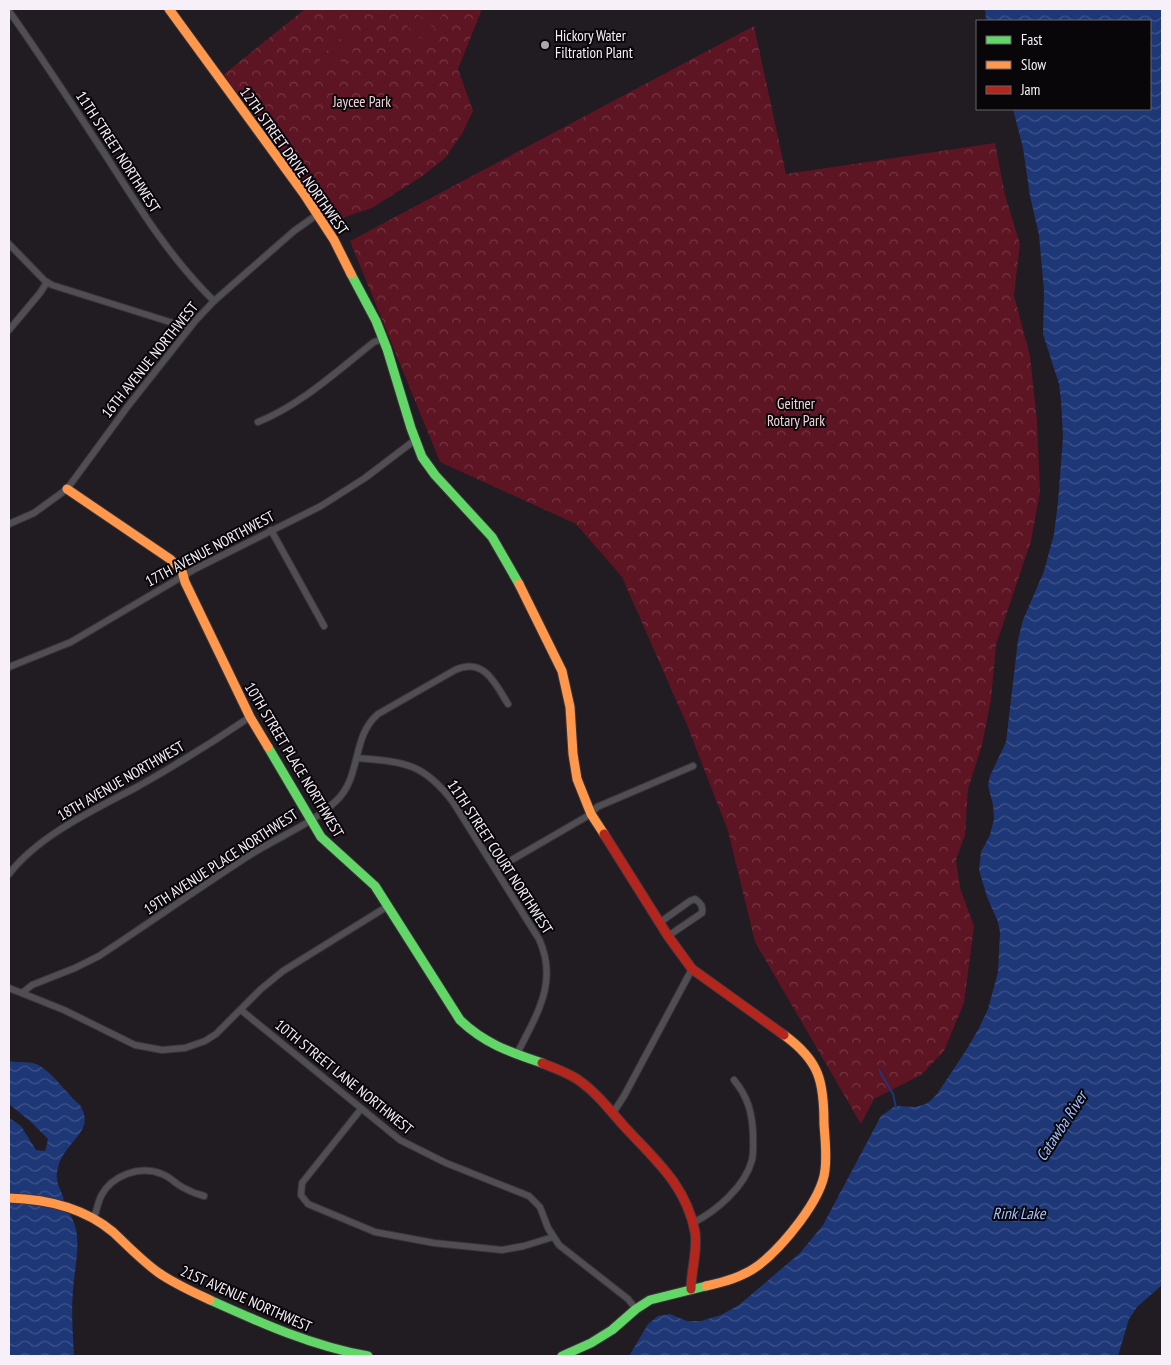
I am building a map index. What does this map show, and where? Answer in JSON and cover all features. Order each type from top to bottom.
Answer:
[{"type":"street","points":[[10,14],[17,9]]},
{"type":"street","name":"12TH STREET DRIVE NORTHWEST","points":[[169,9],[318,214],[334,240],[383,339],[422,457],[435,475],[492,537],[518,581],[562,671],[570,699],[575,768],[590,814],[659,923],[692,969],[787,1037],[810,1058],[820,1078],[824,1098],[825,1170],[821,1185],[803,1218],[767,1259],[746,1274],[732,1280],[660,1297],[636,1308],[604,1335],[562,1356]]},
{"type":"street","name":"11TH STREET NORTHWEST","points":[[10,14],[49,68],[150,226],[190,276],[214,301]]},
{"type":"street","name":"16TH AVENUE NORTHWEST","points":[[9,524],[34,513],[66,488],[189,328],[214,301],[294,231],[318,214]]},
{"type":"street","points":[[9,244],[47,282],[189,328]]},
{"type":"street","points":[[9,330],[47,282]]},
{"type":"street","points":[[258,422],[305,395],[374,342],[383,339]]},
{"type":"street","name":"17TH AVENUE NORTHWEST","points":[[9,667],[71,642],[221,554],[338,496],[415,440]]},
{"type":"street","name":"10TH STREET PLACE NORTHWEST","points":[[66,488],[170,559],[182,571],[250,717],[310,820],[327,845],[367,876],[460,1020],[481,1039],[496,1048],[517,1054],[573,1076],[588,1087],[667,1172],[678,1188],[693,1223],[696,1245],[690,1278],[691,1289]]},
{"type":"street","points":[[271,530],[324,626]]},
{"type":"street","name":"19TH AVENUE PLACE NORTHWEST","points":[[22,994],[32,985],[75,968],[98,956],[335,802],[343,794],[352,777],[363,732],[375,716],[460,668],[474,666],[486,672],[492,678],[508,704]]},
{"type":"street","name":"18TH AVENUE NORTHWEST","points":[[9,874],[37,847],[63,828],[183,761],[250,717]]},
{"type":"street","name":"11TH STREET COURT NORTHWEST","points":[[357,758],[403,763],[417,768],[433,778],[453,802],[539,939],[547,961],[548,978],[545,993],[517,1054]]},
{"type":"street","points":[[496,869],[590,814],[597,807],[693,766]]},
{"type":"street","points":[[659,923],[690,901],[695,899],[700,902],[703,907],[702,913],[668,936]]},
{"type":"street","points":[[9,988],[64,1010],[135,1044],[162,1050],[174,1050],[196,1045],[216,1034],[283,971],[388,906]]},
{"type":"street","points":[[613,1113],[692,969]]},
{"type":"street","name":"10TH STREET LANE NORTHWEST","points":[[241,1010],[400,1140],[446,1164],[529,1196],[540,1207],[553,1237]]},
{"type":"street","points":[[693,1223],[708,1215],[720,1205],[745,1176],[752,1159],[753,1118],[745,1096],[734,1080]]},
{"type":"street","points":[[361,1109],[302,1183],[301,1195],[308,1204],[375,1232],[394,1237],[496,1250],[519,1248],[553,1237],[559,1245],[628,1299],[636,1308]]},
{"type":"street","points":[[94,1219],[101,1196],[108,1187],[120,1177],[134,1172],[148,1171],[160,1173],[187,1190],[204,1196]]},
{"type":"street","name":"21ST AVENUE NORTHWEST","points":[[9,1198],[42,1200],[76,1209],[110,1230],[154,1268],[188,1289],[304,1341],[347,1353],[368,1356]]},
{"type":"green space","name":"Jaycee Park","points":[[305,9],[482,9],[458,69],[473,111],[463,132],[446,157],[424,175],[372,208],[333,221],[274,140],[223,75]]},
{"type":"green space","points":[[417,9],[430,9],[442,15],[436,25],[415,13]]},
{"type":"green space","points":[[413,17],[435,28],[429,38],[407,27]]},
{"type":"green space","points":[[338,25],[360,37],[354,47],[333,35]]},
{"type":"green space","name":"Geitner Rotary Park","points":[[754,26],[786,174],[995,143],[1005,195],[1020,244],[1014,295],[1030,356],[1037,420],[1040,492],[1031,541],[996,645],[991,699],[982,745],[968,789],[965,835],[956,860],[960,888],[974,926],[964,1003],[944,1051],[921,1075],[874,1099],[861,1124],[755,942],[728,831],[687,725],[622,577],[576,524],[440,462],[350,241]]},
{"type":"green space","points":[[406,30],[428,42],[423,51],[401,40]]},
{"type":"green space","points":[[331,39],[353,50],[347,60],[326,49]]},
{"type":"green space","points":[[324,52],[345,64],[340,74],[319,62]]},
{"type":"water","name":"Rink Lake","points":[[985,9],[1162,9],[1162,1285],[1137,1307],[1129,1319],[1118,1356],[629,1356],[648,1324],[658,1316],[670,1314],[687,1321],[701,1321],[721,1315],[739,1305],[800,1253],[823,1225],[881,1116],[895,1106],[915,1107],[923,1105],[937,1094],[979,1028],[988,1009],[998,972],[1000,933],[998,922],[987,897],[979,870],[981,852],[990,835],[994,819],[988,785],[990,776],[1006,742],[1018,640],[1023,620],[1044,571],[1054,534],[1063,437],[1059,384],[1043,334],[1044,291],[1039,235],[1030,196],[1023,148],[1013,110],[1151,110],[1151,20],[986,20]]},
{"type":"water","points":[[9,1061],[33,1063],[42,1067],[80,1105],[84,1114],[82,1130],[61,1159],[57,1175],[64,1204],[73,1220],[77,1233],[72,1307],[74,1356],[9,1356],[9,1118],[21,1126],[36,1150],[45,1151],[48,1139],[9,1104]]},
{"type":"waterway","points":[[879,1070],[893,1094],[896,1108]]},
{"type":"traffic: fast","points":[[351,274],[376,321],[387,349],[411,428],[422,457],[435,475],[492,537],[519,584]]},
{"type":"traffic: fast","points":[[268,747],[321,837],[375,886],[460,1020],[488,1041],[542,1063]]},
{"type":"traffic: fast","points":[[562,1356],[591,1343],[612,1330],[636,1309],[650,1300],[706,1286]]},
{"type":"traffic: fast","points":[[210,1300],[307,1340],[368,1356]]},
{"type":"traffic: slow","points":[[169,9],[304,194],[334,240],[351,274]]},
{"type":"traffic: slow","points":[[67,489],[170,559],[182,571],[185,582],[250,717],[268,747]]},
{"type":"traffic: slow","points":[[519,584],[562,671],[570,707],[573,754],[577,779],[591,814],[604,834]]},
{"type":"traffic: slow","points":[[706,1286],[740,1276],[759,1265],[768,1257],[800,1222],[817,1195],[822,1182],[826,1153],[821,1084],[818,1074],[805,1054],[784,1035]]},
{"type":"traffic: slow","points":[[9,1198],[51,1203],[89,1216],[113,1232],[159,1273],[210,1300]]},
{"type":"traffic: jam","points":[[604,834],[668,936],[692,969],[784,1035]]},
{"type":"traffic: jam","points":[[542,1063],[573,1077],[602,1100],[657,1161],[676,1186],[691,1215],[695,1232],[696,1246],[691,1289]]},
{"type":"place","name":"Hickory Water Filtration Plant","points":[[545,45]]},
{"type":"water label","name":"Catawba River","points":[[1061,1126]]}]
